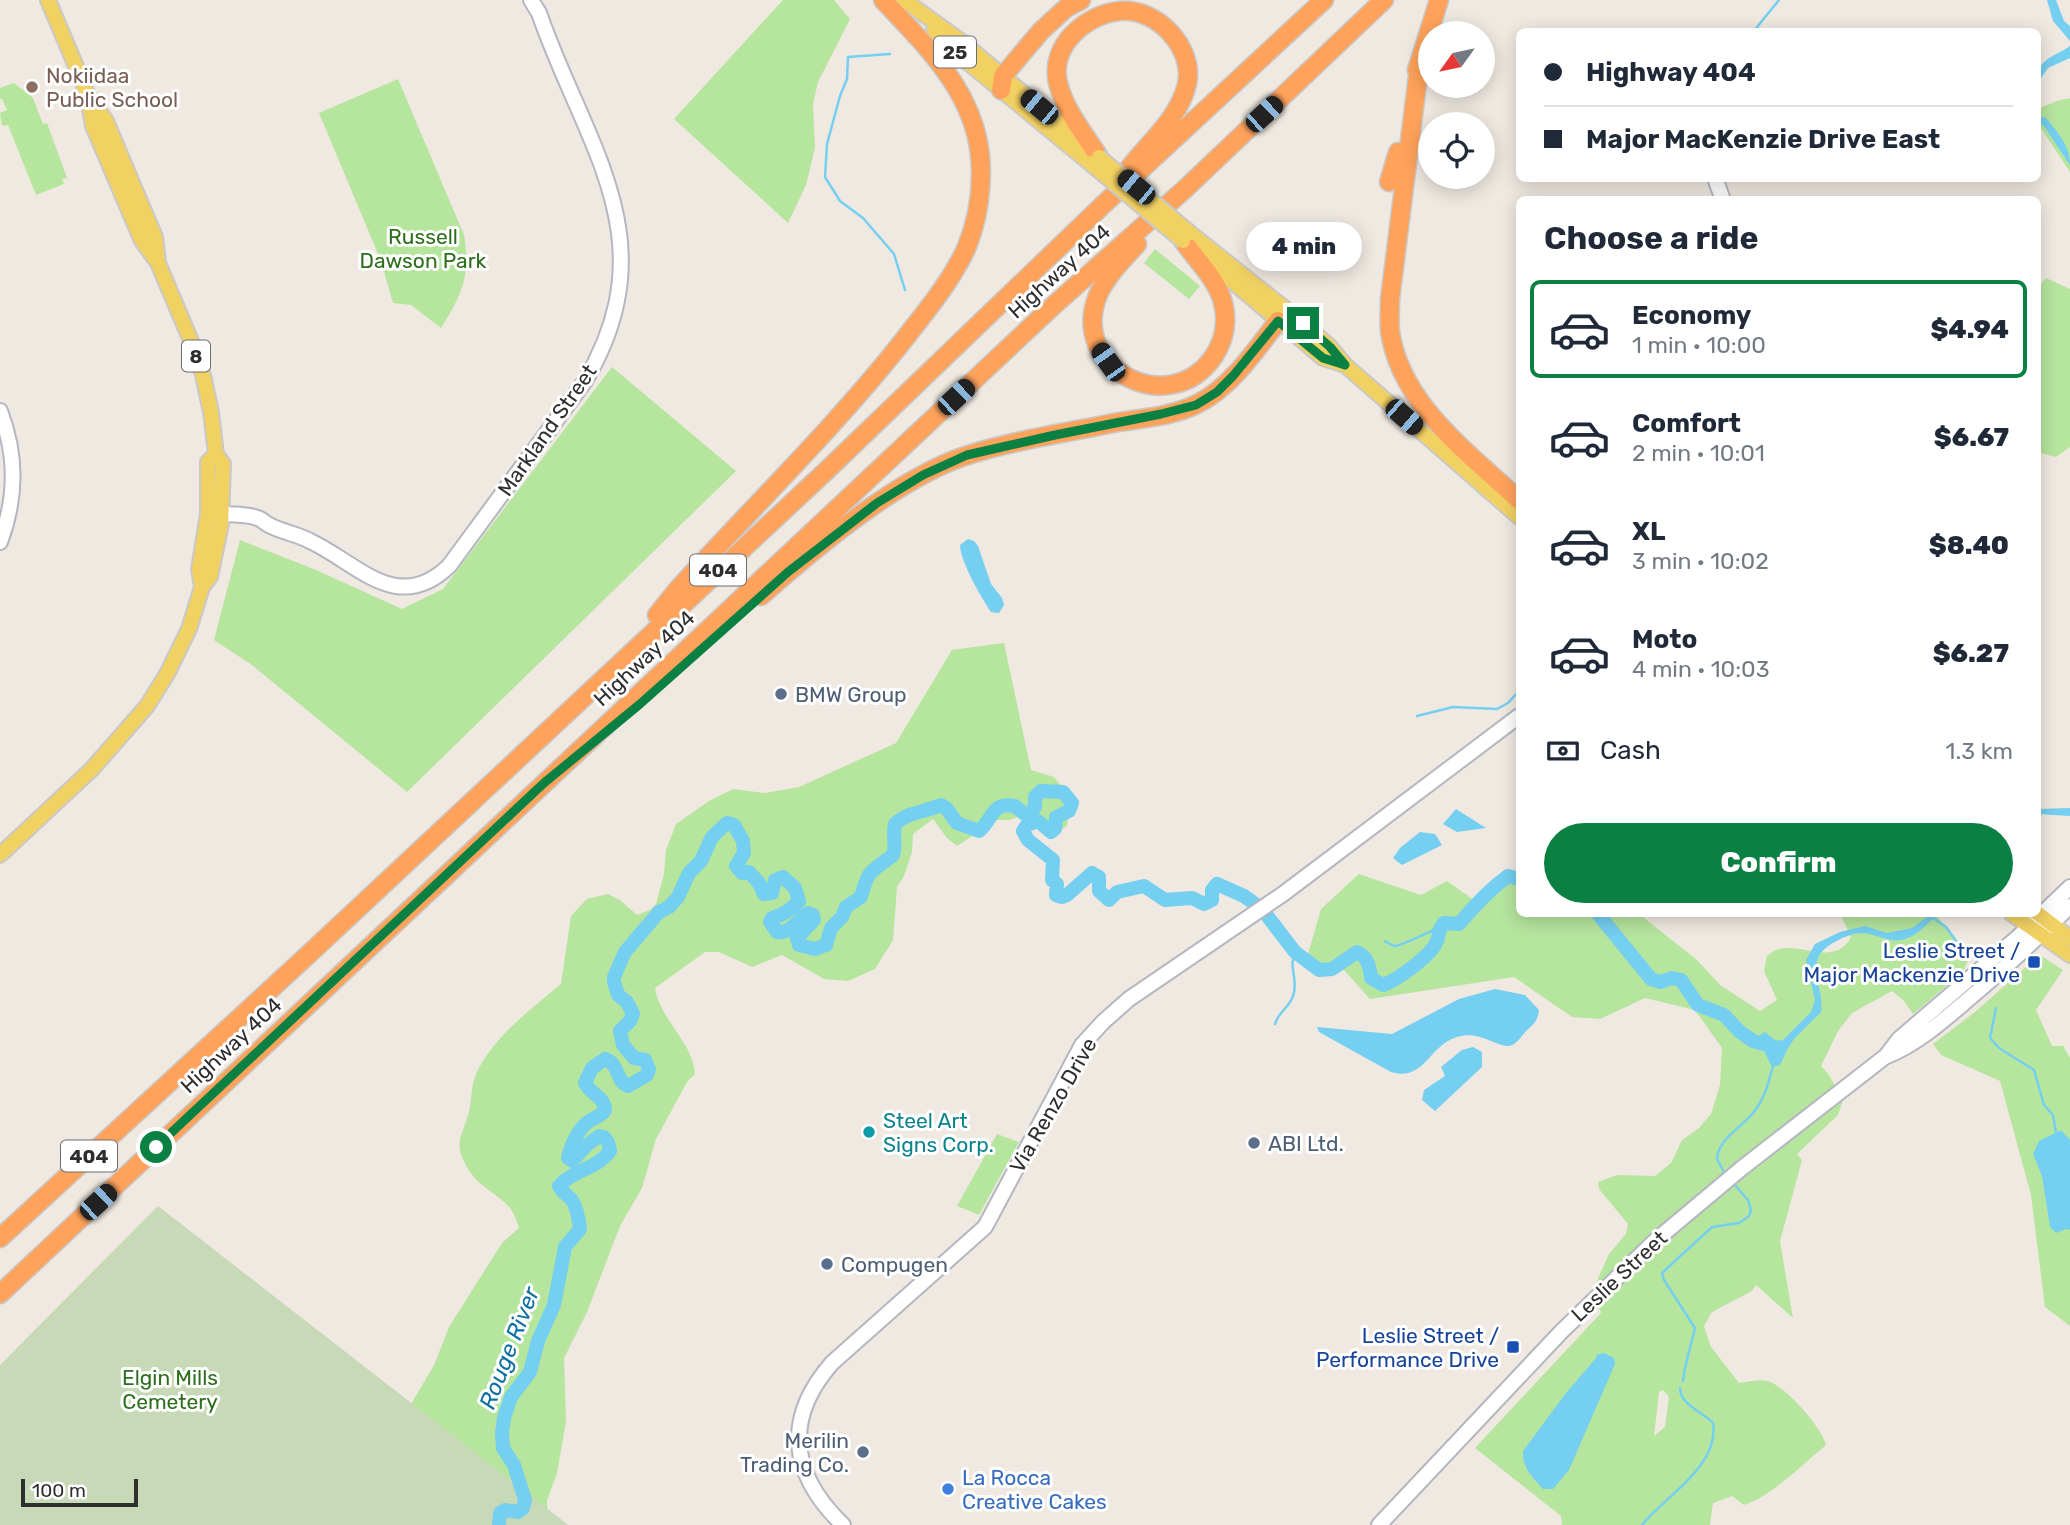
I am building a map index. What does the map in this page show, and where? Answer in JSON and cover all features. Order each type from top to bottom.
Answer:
[{"type":"highway","points":[[615,667],[678,589],[874,377],[945,287],[967,247],[980,202],[980,154],[971,118],[957,86],[935,55],[883,0]]},
{"type":"highway","points":[[1002,83],[1041,31],[1066,8],[1081,0]]},
{"type":"highway","name":"Highway 404","points":[[0,1238],[310,953],[926,377],[1105,203],[1324,0]]},
{"type":"highway","name":"Highway 404","points":[[0,1294],[1053,306],[1185,189],[1384,0]]},
{"type":"highway","points":[[1432,21],[1439,0]]},
{"type":"highway","points":[[1095,160],[1069,112],[1057,80],[1061,51],[1072,34],[1085,23],[1103,14],[1122,10],[1143,14],[1163,26],[1178,42],[1186,62],[1188,80],[1176,111],[1105,203]]},
{"type":"highway","points":[[1390,182],[1418,68]]},
{"type":"highway","points":[[1418,76],[1390,299],[1390,330],[1404,375],[1426,410],[1516,497]]},
{"type":"highway","points":[[1185,189],[1180,199],[1107,279],[1094,307],[1095,338],[1100,350],[1120,374],[1134,381],[1148,385],[1167,385],[1186,380],[1209,362],[1220,346],[1225,325],[1222,300],[1187,237]]},
{"type":"highway","points":[[544,783],[640,704],[788,572],[889,496],[923,475],[967,455],[1196,405],[1217,392],[1233,376],[1279,316]]},
{"type":"main road","name":"8","points":[[0,855],[92,769],[147,706],[167,674],[189,629],[202,587],[199,569],[214,519],[208,462],[216,454],[203,375],[158,262],[142,241],[93,127],[88,95],[47,0]]},
{"type":"main road","name":"25","points":[[909,4],[962,42],[1002,83],[1187,237],[1279,316],[1323,358],[1345,365],[1516,514]]},
{"type":"main road","points":[[2021,917],[2070,938]]},
{"type":"main road","points":[[2040,923],[2070,956]]},
{"type":"street","name":"Markland Street","points":[[214,519],[258,528],[270,526],[297,535],[323,547],[376,582],[408,586],[430,579],[449,566],[579,389],[597,360],[610,330],[618,294],[621,257],[618,219],[605,174],[537,4]]},
{"type":"street","points":[[0,411],[10,443],[13,473],[10,512],[0,542]]},
{"type":"street","name":"Via Renzo Drive","points":[[843,1525],[828,1511],[809,1480],[797,1440],[801,1413],[816,1382],[849,1347],[985,1227],[1083,1045],[1103,1022],[1129,999],[1283,894],[1516,718]]},
{"type":"street","name":"Leslie Street","points":[[1379,1525],[1560,1332],[1656,1240],[1718,1187],[1886,1056],[1906,1048],[1943,1021],[2040,923],[2070,887]]},
{"type":"street","name":"Leslie Street","points":[[2040,923],[2070,906]]},
{"type":"green space","points":[[783,0],[834,0],[850,19],[818,82],[813,104],[815,148],[806,185],[788,223],[674,119]]},
{"type":"green space","name":"Russell Dawson Park","points":[[398,79],[464,235],[466,262],[463,284],[441,328],[411,305],[393,303],[381,261],[319,113]]},
{"type":"green space","points":[[14,83],[33,98],[43,124],[47,123],[67,178],[62,179],[64,184],[36,195],[8,125],[2,126],[0,113],[7,110],[0,99],[0,88]]},
{"type":"green space","points":[[2070,98],[2070,172],[2041,128],[2041,107]]},
{"type":"green space","points":[[1155,249],[1200,286],[1189,299],[1144,263]]},
{"type":"green space","points":[[2046,278],[2070,289],[2070,447],[2056,457],[2041,453],[2041,284]]},
{"type":"green space","points":[[612,367],[736,471],[407,792],[252,665],[214,640],[240,540],[316,570],[402,609],[443,589]]},
{"type":"green space","points":[[1004,643],[1031,770],[1054,777],[1070,797],[1067,826],[1053,834],[1025,814],[1009,820],[997,820],[957,846],[947,838],[933,819],[913,834],[912,852],[904,876],[897,887],[893,940],[875,969],[848,981],[824,979],[782,955],[752,967],[719,952],[705,952],[655,988],[663,1010],[689,1052],[695,1074],[687,1082],[656,1139],[642,1188],[620,1226],[587,1312],[564,1358],[566,1422],[557,1473],[547,1501],[548,1524],[410,1406],[434,1365],[449,1327],[502,1243],[519,1228],[510,1208],[474,1178],[459,1147],[476,1074],[503,1036],[561,984],[571,916],[587,899],[608,894],[620,900],[637,915],[650,910],[656,904],[664,874],[666,850],[676,824],[709,801],[733,789],[765,793],[799,787],[896,743],[952,650]]},
{"type":"green space","points":[[1359,874],[1421,895],[1447,881],[1478,903],[1508,881],[1516,881],[1516,917],[1643,917],[1697,960],[1720,985],[1760,1011],[1777,1000],[1764,971],[1767,956],[1775,950],[1785,948],[1817,952],[1836,951],[1851,937],[1841,917],[1938,917],[1970,956],[1963,972],[1913,1014],[1904,1001],[1892,991],[1852,1013],[1838,1031],[1821,1066],[1843,1100],[1838,1115],[1797,1154],[1802,1160],[1780,1241],[1793,1318],[1756,1285],[1752,1291],[1712,1312],[1704,1326],[1711,1347],[1739,1383],[1764,1380],[1783,1390],[1818,1429],[1826,1445],[1777,1487],[1755,1500],[1744,1505],[1732,1496],[1713,1503],[1710,1525],[1562,1525],[1561,1516],[1475,1448],[1601,1313],[1593,1290],[1609,1254],[1626,1234],[1628,1224],[1599,1189],[1598,1182],[1617,1175],[1655,1176],[1671,1163],[1682,1140],[1699,1128],[1711,1114],[1720,1085],[1722,1048],[1695,1010],[1645,998],[1600,1019],[1572,1017],[1514,977],[1370,999],[1345,971],[1307,958],[1321,909]],"holes":[[[1663,1390],[1669,1397],[1665,1427],[1654,1436],[1659,1392]]]},
{"type":"green space","points":[[2040,955],[2063,970],[2036,1010],[2052,1046],[2063,1046],[2070,1058],[2070,1326],[2045,1307],[2031,1195],[2000,1081],[1941,1055],[1933,1044],[1975,1012],[2028,965],[2031,967]]},
{"type":"green space","points":[[997,1134],[1019,1142],[979,1215],[957,1206]]},
{"type":"green space","name":"Elgin Mills Cemetery","points":[[158,1206],[568,1525],[0,1525],[0,1365]]},
{"type":"water","points":[[2047,0],[2056,0],[2064,21],[2070,26],[2070,41],[2053,21]]},
{"type":"water","points":[[2070,46],[2070,58],[2048,68],[2041,78],[2041,66],[2052,56]]},
{"type":"water","points":[[2041,117],[2046,118],[2066,145],[2070,165],[2041,124]]},
{"type":"water","points":[[968,539],[978,546],[991,584],[1002,598],[1004,605],[999,613],[991,612],[967,569],[960,545]]},
{"type":"water","points":[[2070,808],[2070,816],[2041,814],[2041,809]]},
{"type":"water","points":[[1456,809],[1486,828],[1457,832],[1443,824]]},
{"type":"water","points":[[1420,832],[1435,834],[1442,845],[1402,865],[1393,858],[1400,848]]},
{"type":"water","points":[[1927,917],[1935,917],[1905,939],[1889,940],[1857,933],[1825,949],[1817,964],[1821,1012],[1794,1039],[1780,1065],[1772,1067],[1757,1037],[1765,1032],[1776,1041],[1783,1040],[1811,1012],[1815,1000],[1806,960],[1815,944],[1840,932],[1865,926],[1887,933],[1912,928]]},
{"type":"water","points":[[1495,989],[1525,995],[1539,1010],[1535,1022],[1514,1044],[1508,1046],[1470,1035],[1459,1036],[1441,1046],[1410,1073],[1391,1072],[1319,1032],[1317,1027],[1392,1034],[1459,999]]},
{"type":"water","points":[[1473,1047],[1482,1052],[1482,1067],[1435,1111],[1422,1100],[1424,1090],[1445,1076],[1441,1067],[1462,1050]]},
{"type":"water","points":[[2061,1130],[2070,1140],[2070,1230],[2056,1233],[2050,1227],[2042,1176],[2033,1154],[2039,1141]]},
{"type":"water","points":[[1604,1353],[1614,1358],[1615,1364],[1569,1470],[1553,1489],[1543,1489],[1526,1467],[1523,1451],[1596,1355]]},
{"type":"waterway","points":[[1756,28],[1779,0]]},
{"type":"waterway","points":[[890,54],[848,57],[847,79],[827,144],[825,177],[840,201],[863,218],[894,254],[905,290]]},
{"type":"waterway","points":[[1417,716],[1453,707],[1497,709],[1516,694]]},
{"type":"waterway","name":"Rouge River","points":[[499,1525],[500,1513],[505,1510],[518,1512],[523,1508],[525,1500],[514,1465],[503,1448],[504,1418],[511,1397],[530,1372],[538,1341],[554,1305],[565,1247],[580,1229],[573,1202],[559,1186],[571,1176],[599,1162],[610,1151],[608,1142],[599,1136],[572,1161],[568,1158],[579,1131],[605,1110],[603,1102],[585,1083],[592,1068],[605,1059],[610,1061],[621,1080],[628,1086],[647,1075],[649,1069],[645,1060],[634,1058],[623,1045],[620,1031],[633,1014],[627,1002],[618,995],[614,977],[625,952],[659,912],[669,907],[678,897],[689,873],[701,861],[712,837],[727,823],[734,825],[743,841],[744,853],[736,866],[742,873],[749,872],[764,894],[772,893],[775,880],[783,877],[795,888],[799,901],[770,922],[777,932],[782,932],[808,913],[813,915],[814,920],[797,938],[799,945],[815,949],[826,945],[831,928],[842,917],[846,907],[861,897],[869,875],[893,855],[895,824],[900,820],[941,805],[957,823],[979,831],[1001,806],[1015,806],[1028,817],[1035,807],[1035,797],[1041,791],[1063,792],[1072,803],[1069,811],[1056,817],[1055,829],[1051,832],[1038,821],[1027,825],[1023,831],[1028,840],[1053,860],[1052,880],[1057,884],[1056,895],[1067,895],[1092,873],[1099,877],[1099,891],[1109,900],[1117,892],[1144,886],[1165,900],[1192,898],[1204,904],[1212,900],[1212,890],[1217,884],[1244,896],[1262,909],[1295,952],[1319,970],[1332,969],[1357,952],[1366,960],[1371,978],[1383,985],[1404,973],[1433,948],[1444,923],[1459,924],[1494,887],[1508,876],[1516,878]]},
{"type":"waterway","name":"Rouge River","points":[[1600,917],[1651,979],[1661,982],[1672,978],[1681,980],[1698,1005],[1724,1015],[1753,1041],[1778,1048]]},
{"type":"waterway","points":[[1933,918],[1946,927],[1962,949],[1963,955]]},
{"type":"waterway","points":[[1385,941],[1395,946],[1439,928]]},
{"type":"waterway","points":[[1275,1024],[1295,990],[1295,952]]},
{"type":"waterway","points":[[1996,1008],[1990,1038],[1999,1048],[2034,1070],[2044,1105],[2053,1115],[2056,1132]]},
{"type":"waterway","points":[[1725,1174],[1717,1159],[1721,1145],[1758,1107],[1773,1066]]},
{"type":"waterway","points":[[1683,1381],[1695,1328],[1662,1273],[1712,1227],[1739,1223],[1749,1216],[1751,1210],[1748,1200],[1732,1182]]},
{"type":"waterway","points":[[1642,1525],[1700,1467],[1713,1439],[1713,1423],[1688,1404],[1680,1388]]},
{"type":"place","name":"Nokiidaa Public School","points":[[32,87]]},
{"type":"place","name":"BMW Group","points":[[781,694]]},
{"type":"place","name":"Leslie Street / Major Mackenzie Drive","points":[[2034,962]]},
{"type":"place","name":"Steel Art Signs Corp.","points":[[869,1132]]},
{"type":"place","name":"ABI Ltd.","points":[[1254,1143]]},
{"type":"place","name":"Compugen","points":[[827,1264]]},
{"type":"place","name":"Leslie Street / Performance Drive","points":[[1513,1347]]},
{"type":"place","name":"Merilin Trading Co.","points":[[863,1452]]},
{"type":"place","name":"La Rocca Creative Cakes","points":[[948,1489]]},
{"type":"route","points":[[156,1147],[544,783],[640,704],[788,572],[877,503],[923,475],[967,455],[1196,405],[1217,392],[1233,376],[1278,321],[1323,358],[1345,365],[1330,347],[1303,323]]}]
